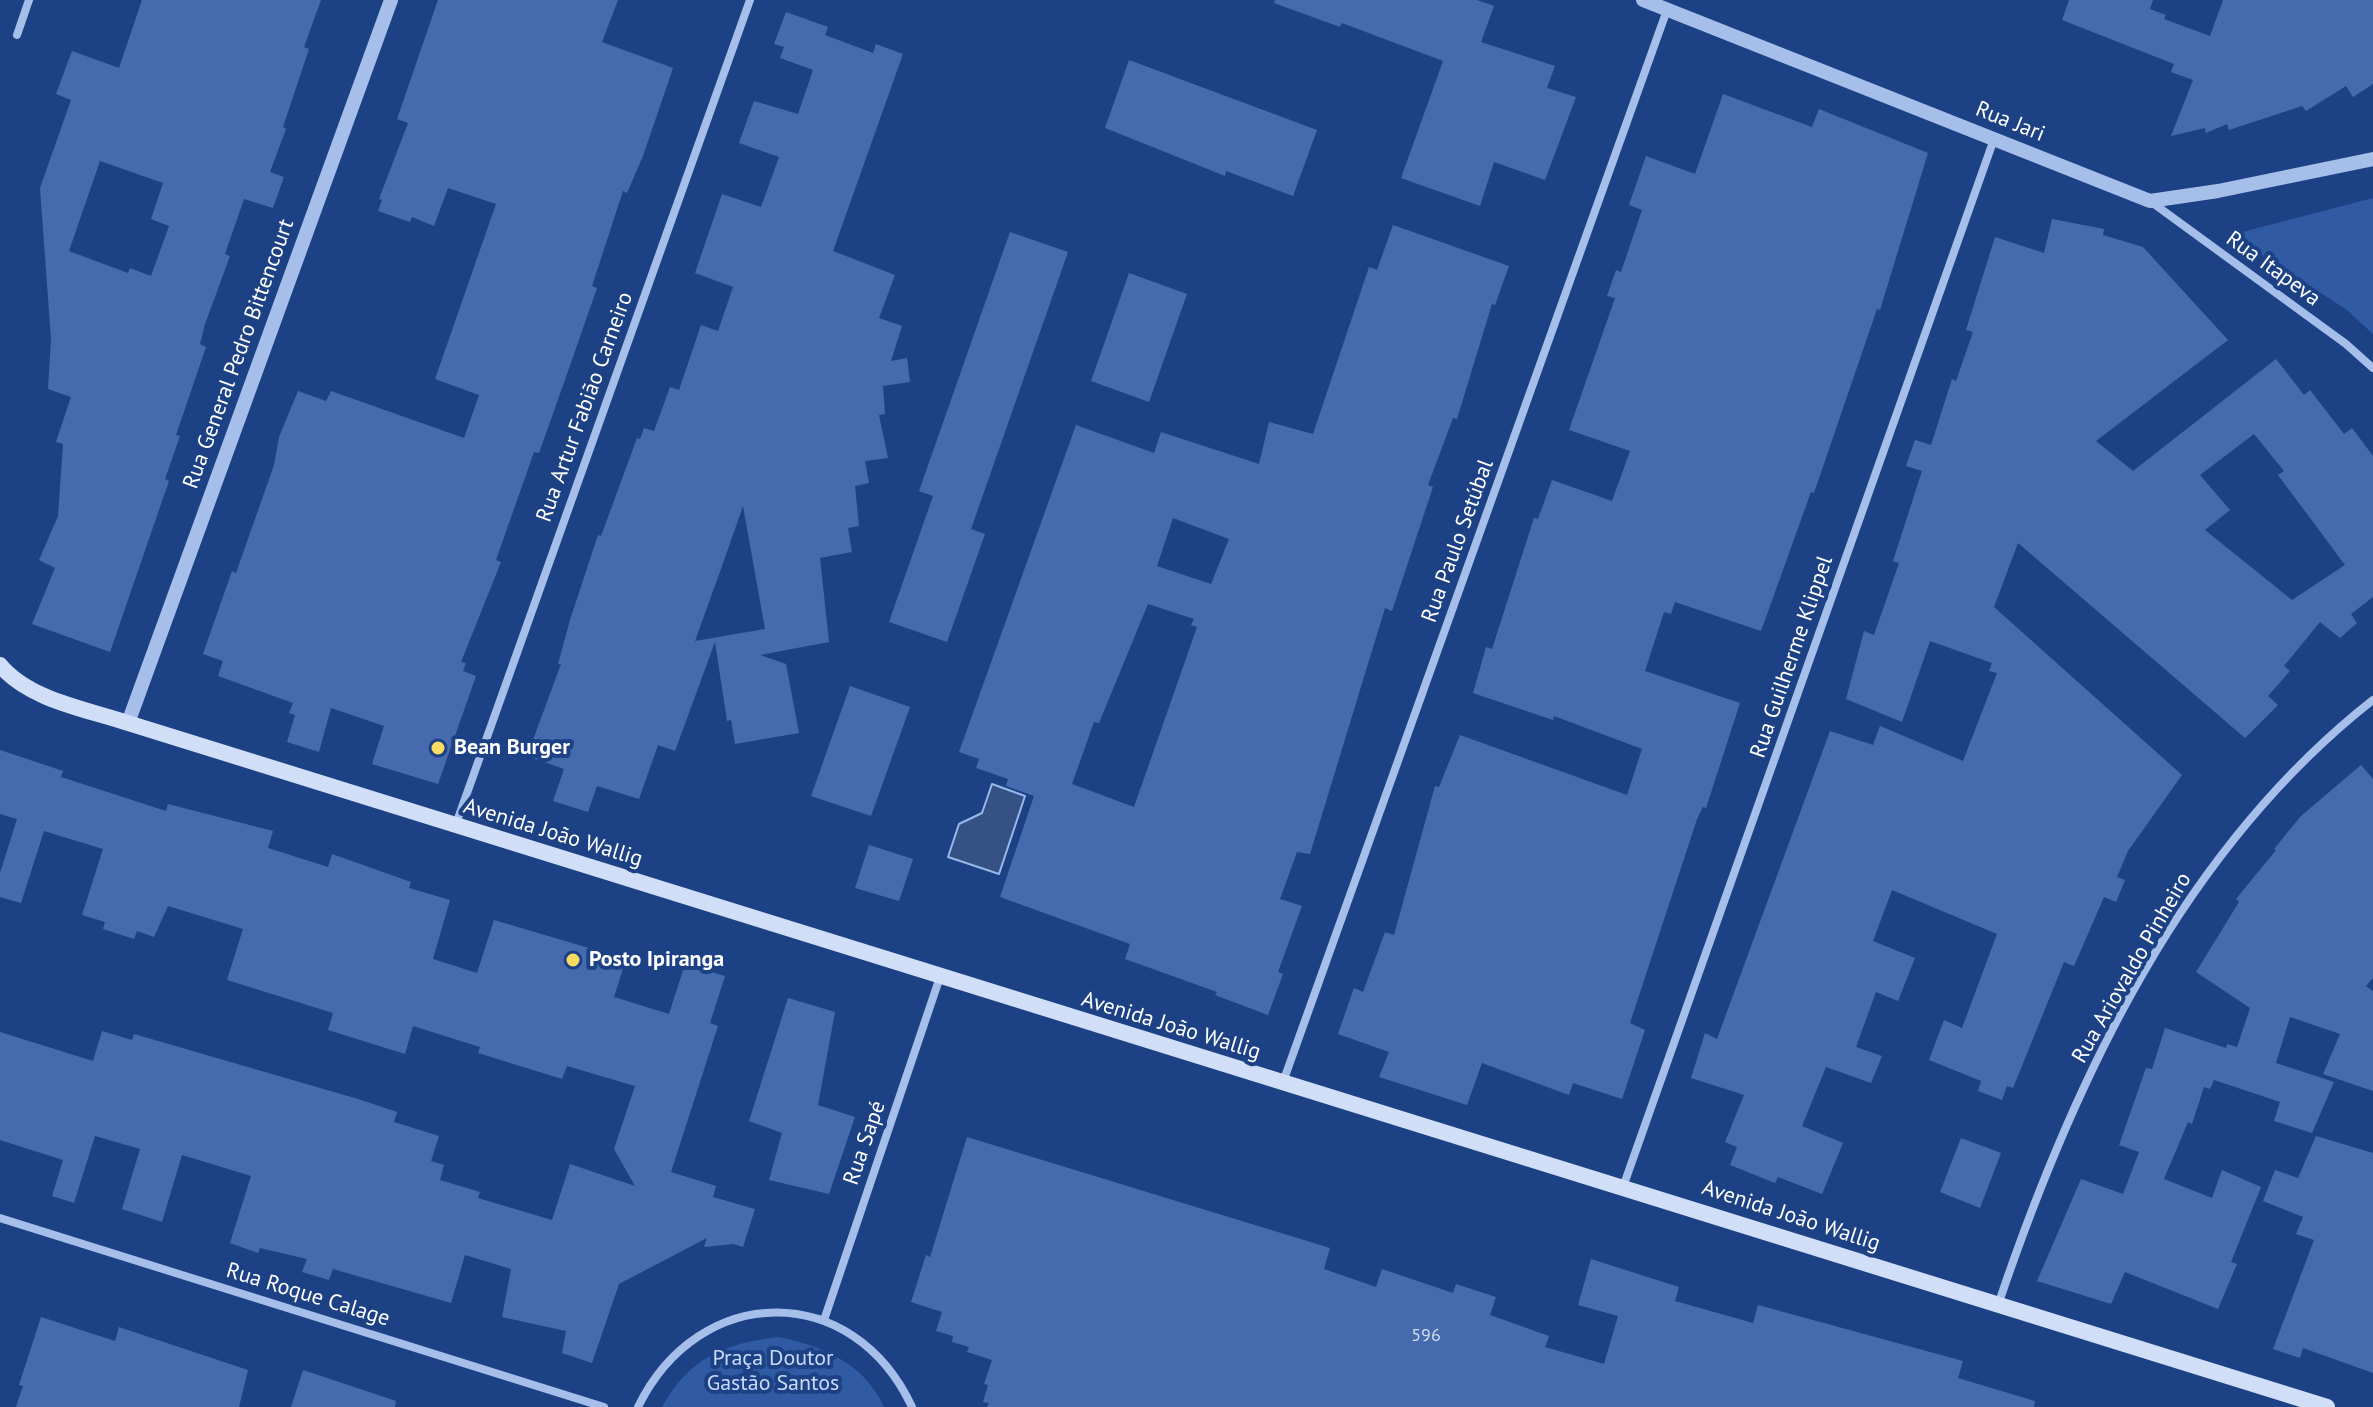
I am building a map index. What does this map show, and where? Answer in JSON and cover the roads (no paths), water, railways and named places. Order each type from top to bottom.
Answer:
[{"type":"main road","name":"Avenida João Wallig","points":[[2,668],[43,695],[128,723],[2327,1407]]},
{"type":"street","points":[[17,35],[29,0]]},
{"type":"street","name":"Rua General Pedro Bittencourt","points":[[128,723],[391,0]]},
{"type":"street","name":"Rua Artur Fabião Carneiro","points":[[455,826],[750,0]]},
{"type":"street","name":"Rua Jari","points":[[1643,0],[2150,201]]},
{"type":"street","name":"Rua Paulo Setúbal","points":[[1283,1084],[1667,10]]},
{"type":"street","name":"Rua Guilherme Klippel","points":[[1623,1187],[1994,139]]},
{"type":"street","points":[[2150,201],[2233,188],[2373,159]]},
{"type":"street","name":"Rua Itapeva","points":[[2150,201],[2346,344],[2373,368]]},
{"type":"street","name":"Rua Ariovaldo Pinheiro","points":[[1998,1305],[2031,1209],[2069,1119],[2103,1047],[2185,903],[2263,804],[2373,700]]},
{"type":"street","name":"Rua Sapé","points":[[824,1320],[940,977]]},
{"type":"street","name":"Rua Roque Calage","points":[[0,1218],[604,1407]]},
{"type":"street","points":[[638,1407],[653,1376],[687,1341],[730,1319],[777,1312],[824,1320],[866,1343],[898,1377],[912,1407]]},
{"type":"place","name":"Bean Burger","points":[[438,748]]},
{"type":"place","name":"Posto Ipiranga","points":[[573,960]]},
{"type":"park label","name":"Praça Doutor Gastão Santos","points":[[773,1372]]}]
